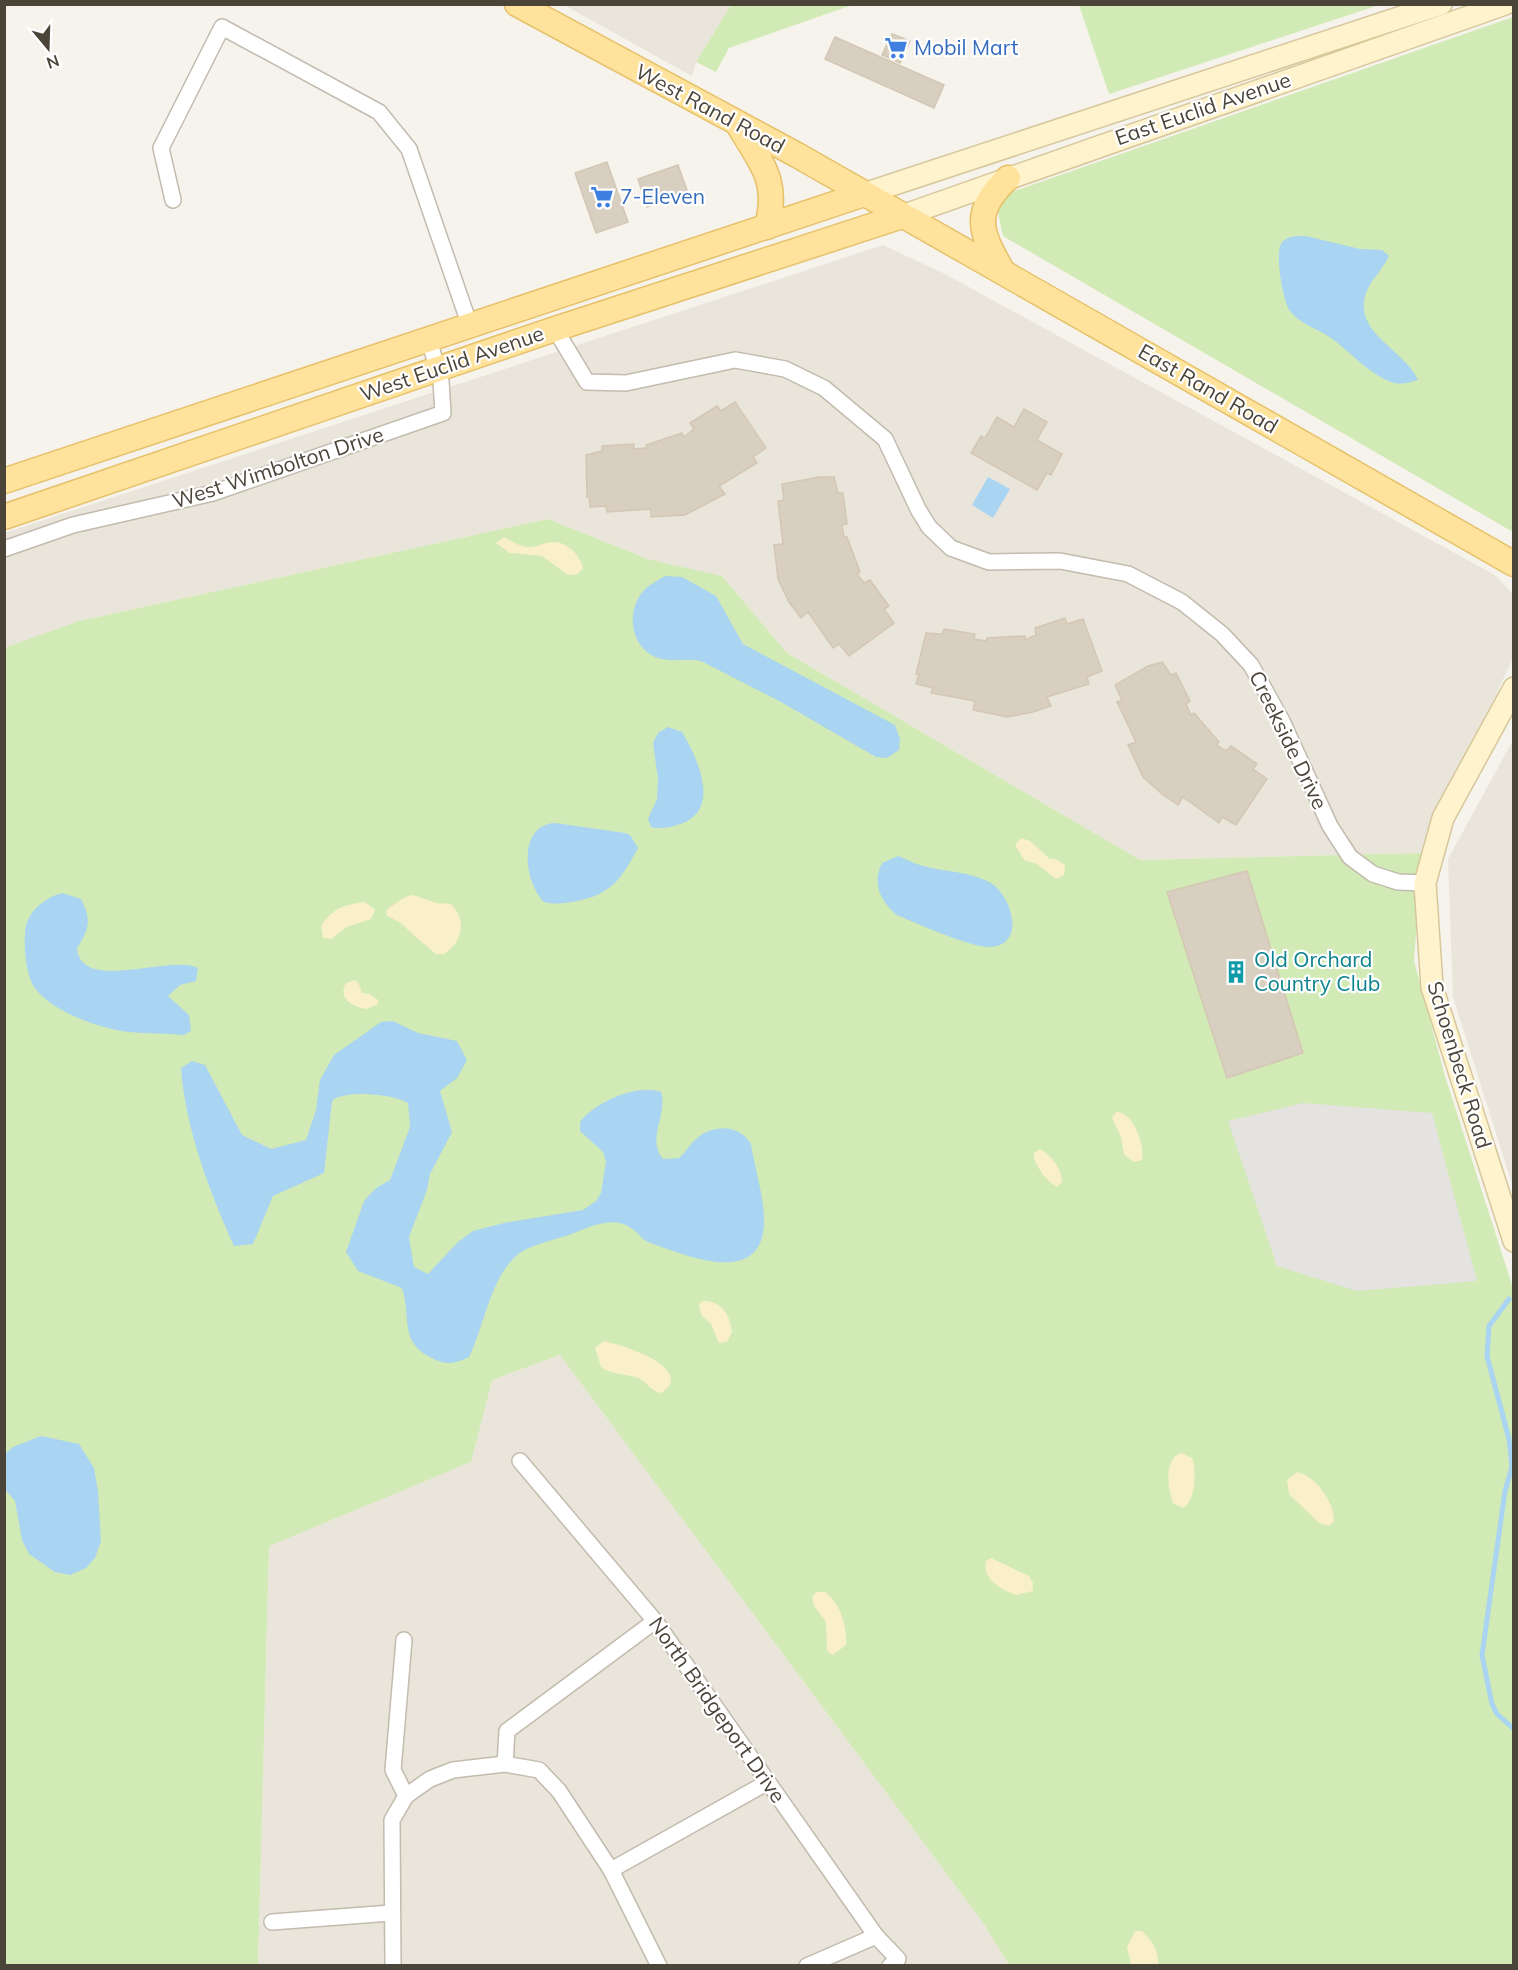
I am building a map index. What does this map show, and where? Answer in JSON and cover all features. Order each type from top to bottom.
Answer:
[{"type":"main road","name":"West Rand Road","points":[[517,4],[902,216]]},
{"type":"main road","name":"East Euclid Avenue","points":[[864,194],[1441,4]]},
{"type":"main road","name":"East Euclid Avenue","points":[[902,216],[1505,4]]},
{"type":"main road","points":[[740,126],[770,178],[772,196],[767,227]]},
{"type":"main road","points":[[1003,272],[990,249],[982,227],[983,212],[991,194],[1008,178]]},
{"type":"main road","name":"West Euclid Avenue","points":[[4,481],[864,194]]},
{"type":"main road","name":"West Euclid Avenue","points":[[4,517],[555,329],[902,216]]},
{"type":"main road","name":"East Rand Road","points":[[902,216],[1514,564]]},
{"type":"main road","name":"Schoenbeck Road","points":[[1514,688],[1443,819],[1425,883],[1432,987],[1514,1241]]},
{"type":"street","points":[[173,200],[161,148],[222,27],[379,112],[409,149],[470,326]]},
{"type":"street","name":"Creekside Drive","points":[[555,329],[587,382],[626,383],[735,360],[785,369],[824,388],[885,439],[918,509],[929,527],[951,548],[989,562],[1060,561],[1096,566],[1128,574],[1182,602],[1222,634],[1251,665],[1282,721],[1334,832],[1350,857],[1373,874],[1398,882],[1425,883]]},
{"type":"street","name":"West Wimbolton Drive","points":[[4,549],[73,525],[213,493],[443,414],[438,369],[429,340]]},
{"type":"street","name":"North Bridgeport Drive","points":[[520,1461],[655,1621],[876,1936],[898,1959],[890,1965]]},
{"type":"street","points":[[505,1764],[507,1731],[655,1621]]},
{"type":"street","points":[[405,1640],[393,1770],[406,1796]]},
{"type":"street","points":[[393,1965],[392,1820],[406,1796],[430,1779],[453,1770],[505,1764],[538,1770],[559,1791],[611,1870],[660,1965]]},
{"type":"street","points":[[611,1870],[768,1782]]},
{"type":"street","points":[[272,1922],[391,1913]]},
{"type":"street","points":[[807,1965],[876,1936]]},
{"type":"shaded area","points":[[564,5],[731,5],[696,62],[692,76]]},
{"type":"shaded area","points":[[883,245],[945,274],[1495,575],[1513,594],[1513,658],[1422,853],[1140,860],[787,653],[722,576],[648,559],[548,519],[79,621],[5,648],[4,533]]},
{"type":"shaded area","points":[[1513,740],[1513,1187],[1453,997],[1448,859]]},
{"type":"shaded area","points":[[1303,1103],[1432,1113],[1477,1281],[1357,1291],[1277,1266],[1228,1121]]},
{"type":"shaded area","points":[[560,1355],[982,1921],[1009,1965],[258,1966],[269,1546],[470,1462],[492,1380]]},
{"type":"green space","points":[[1079,4],[1379,5],[1109,94]]},
{"type":"green space","points":[[731,5],[852,5],[729,48],[716,72],[696,62]]},
{"type":"green space","points":[[1513,17],[1513,532],[1003,236],[998,212],[1006,194]]},
{"type":"green space","name":"Old Orchard Country Club","points":[[548,519],[648,559],[722,576],[787,653],[1140,860],[1422,853],[1414,961],[1445,1076],[1513,1288],[1513,1965],[1009,1965],[982,1921],[560,1355],[492,1380],[471,1462],[269,1546],[258,1965],[5,1965],[4,648],[79,621]]},
{"type":"sand","points":[[504,537],[526,547],[553,542],[564,544],[576,554],[583,568],[578,574],[568,575],[542,556],[510,553],[496,543]]},
{"type":"sand","points":[[1021,838],[1030,841],[1050,859],[1055,859],[1065,865],[1064,875],[1056,879],[1037,864],[1024,860],[1015,845]]},
{"type":"sand","points":[[413,895],[436,903],[451,904],[456,910],[461,930],[455,943],[444,954],[436,954],[401,923],[386,915],[387,909],[405,897]]},
{"type":"sand","points":[[365,902],[375,910],[371,919],[347,927],[331,939],[323,938],[321,927],[329,916],[345,906]]},
{"type":"sand","points":[[354,980],[358,982],[362,993],[370,994],[378,1000],[378,1004],[367,1009],[352,1004],[345,998],[346,983]]},
{"type":"sand","points":[[1116,1112],[1128,1117],[1137,1130],[1142,1146],[1142,1160],[1133,1162],[1124,1154],[1121,1137],[1112,1118]]},
{"type":"sand","points":[[1040,1149],[1058,1167],[1062,1182],[1057,1187],[1045,1177],[1038,1167],[1034,1153]]},
{"type":"sand","points":[[703,1301],[720,1306],[730,1320],[732,1332],[727,1342],[719,1343],[711,1324],[701,1315],[699,1304]]},
{"type":"sand","points":[[604,1341],[643,1354],[661,1364],[671,1378],[670,1385],[662,1393],[658,1392],[638,1378],[610,1372],[601,1367],[595,1348]]},
{"type":"sand","points":[[1181,1453],[1192,1458],[1194,1463],[1194,1485],[1190,1500],[1183,1508],[1173,1503],[1168,1475],[1171,1461]]},
{"type":"sand","points":[[1297,1472],[1311,1479],[1323,1491],[1333,1514],[1334,1521],[1329,1526],[1319,1523],[1289,1494],[1287,1480]]},
{"type":"sand","points":[[991,1558],[1029,1576],[1033,1583],[1033,1591],[1016,1595],[994,1583],[986,1568],[986,1561]]},
{"type":"sand","points":[[816,1592],[825,1592],[831,1597],[844,1623],[846,1645],[833,1655],[827,1651],[826,1622],[814,1606],[812,1597]]},
{"type":"sand","points":[[1135,1931],[1142,1931],[1152,1942],[1156,1950],[1158,1965],[1131,1965],[1127,1947]]},
{"type":"water","points":[[1306,236],[1360,249],[1382,250],[1389,256],[1367,290],[1364,309],[1367,321],[1374,331],[1412,369],[1418,380],[1398,383],[1382,378],[1328,336],[1303,322],[1290,311],[1281,278],[1279,249],[1286,239]]},
{"type":"water","points":[[988,477],[1010,489],[993,518],[972,505]]},
{"type":"water","points":[[665,576],[682,577],[716,596],[743,644],[895,725],[900,739],[899,750],[887,758],[876,757],[781,702],[701,661],[660,659],[646,651],[635,635],[633,616],[635,606],[645,589]]},
{"type":"water","points":[[668,727],[682,732],[688,742],[699,768],[703,794],[701,806],[694,816],[675,826],[655,828],[651,827],[648,819],[657,799],[658,779],[653,743],[658,733]]},
{"type":"water","points":[[555,823],[625,833],[630,835],[638,848],[620,877],[599,894],[557,904],[544,902],[532,882],[528,856],[534,833],[543,826]]},
{"type":"water","points":[[898,856],[923,866],[965,874],[989,882],[1004,897],[1009,908],[1012,929],[1009,938],[1002,944],[990,947],[981,946],[942,934],[895,914],[885,903],[879,891],[878,878],[882,863]]},
{"type":"water","points":[[62,893],[81,899],[87,913],[88,925],[77,948],[82,961],[94,969],[110,971],[168,965],[198,968],[196,981],[180,985],[168,996],[189,1015],[191,1031],[184,1035],[118,1030],[78,1018],[43,997],[32,983],[28,969],[25,947],[26,926],[37,907]]},
{"type":"water","points":[[393,1021],[418,1033],[457,1041],[467,1060],[457,1078],[440,1091],[452,1132],[430,1174],[427,1190],[409,1237],[414,1267],[428,1274],[458,1242],[473,1231],[504,1223],[583,1210],[596,1201],[601,1193],[606,1161],[603,1152],[580,1131],[580,1122],[606,1101],[641,1090],[661,1092],[662,1109],[656,1143],[663,1159],[679,1158],[696,1139],[710,1131],[725,1128],[746,1137],[751,1144],[763,1202],[764,1222],[760,1243],[750,1256],[736,1261],[718,1262],[680,1254],[648,1242],[631,1228],[615,1222],[599,1224],[539,1244],[520,1253],[506,1267],[493,1291],[469,1357],[452,1363],[439,1361],[415,1346],[408,1329],[402,1288],[358,1271],[346,1252],[364,1201],[376,1188],[390,1180],[410,1127],[408,1103],[381,1095],[357,1094],[338,1097],[332,1101],[324,1173],[273,1196],[253,1244],[234,1246],[216,1204],[193,1136],[183,1090],[181,1068],[192,1061],[205,1065],[242,1135],[271,1149],[306,1140],[316,1110],[320,1080],[334,1055],[381,1022]]},
{"type":"water","points":[[41,1436],[79,1444],[94,1468],[101,1541],[95,1558],[86,1568],[70,1575],[55,1572],[29,1554],[22,1540],[15,1501],[5,1489],[5,1454],[13,1447]]},
{"type":"building","name":"Mobil Mart","points":[[892,34],[910,41],[900,63],[882,55]]},
{"type":"building","points":[[835,37],[944,85],[934,108],[825,59]]},
{"type":"building","name":"7-Eleven","points":[[607,162],[628,222],[596,233],[575,173]]},
{"type":"building","points":[[678,165],[688,193],[647,207],[638,179]]},
{"type":"building","points":[[735,402],[766,448],[753,457],[757,463],[719,486],[725,494],[685,515],[651,517],[651,509],[607,512],[606,506],[590,507],[589,496],[587,497],[586,455],[602,451],[602,446],[634,444],[634,449],[646,448],[646,445],[682,433],[684,437],[694,429],[690,423],[717,406],[721,411]]},
{"type":"building","points":[[1024,409],[1047,422],[1037,440],[1062,454],[1051,475],[1047,473],[1037,490],[971,453],[981,436],[985,438],[997,417],[1014,427]]},
{"type":"building","points":[[819,477],[834,477],[838,493],[843,493],[847,524],[842,525],[844,537],[847,537],[860,572],[857,574],[864,583],[870,580],[889,606],[884,609],[894,623],[849,656],[839,644],[833,648],[808,612],[801,618],[789,602],[778,579],[774,545],[783,544],[778,501],[784,500],[782,484]]},
{"type":"building","points":[[1065,618],[1067,624],[1083,619],[1102,671],[1087,677],[1089,684],[1047,697],[1051,706],[1007,717],[973,710],[975,701],[931,693],[933,688],[916,684],[919,674],[916,674],[926,633],[942,634],[944,629],[975,634],[974,639],[986,641],[987,638],[1025,636],[1025,640],[1036,635],[1035,628]]},
{"type":"building","points":[[1162,662],[1171,675],[1176,673],[1190,701],[1186,704],[1191,715],[1194,713],[1219,742],[1216,745],[1226,751],[1231,746],[1257,764],[1253,769],[1267,779],[1236,825],[1222,817],[1219,823],[1183,797],[1178,805],[1162,794],[1143,777],[1128,745],[1136,742],[1117,702],[1122,700],[1115,685],[1148,666]]},
{"type":"building","name":"Old Orchard Country Club","points":[[1247,871],[1303,1053],[1227,1078],[1167,892]]},
{"type":"waterway","points":[[1509,1299],[1489,1326],[1487,1356],[1509,1439],[1512,1467],[1505,1491],[1482,1655],[1492,1704],[1497,1714],[1514,1729]]},
{"type":"place","name":"Mobil Mart","points":[[896,48]]},
{"type":"place","name":"7-Eleven","points":[[602,197]]},
{"type":"place","name":"Old Orchard Country Club","points":[[1236,972]]}]
